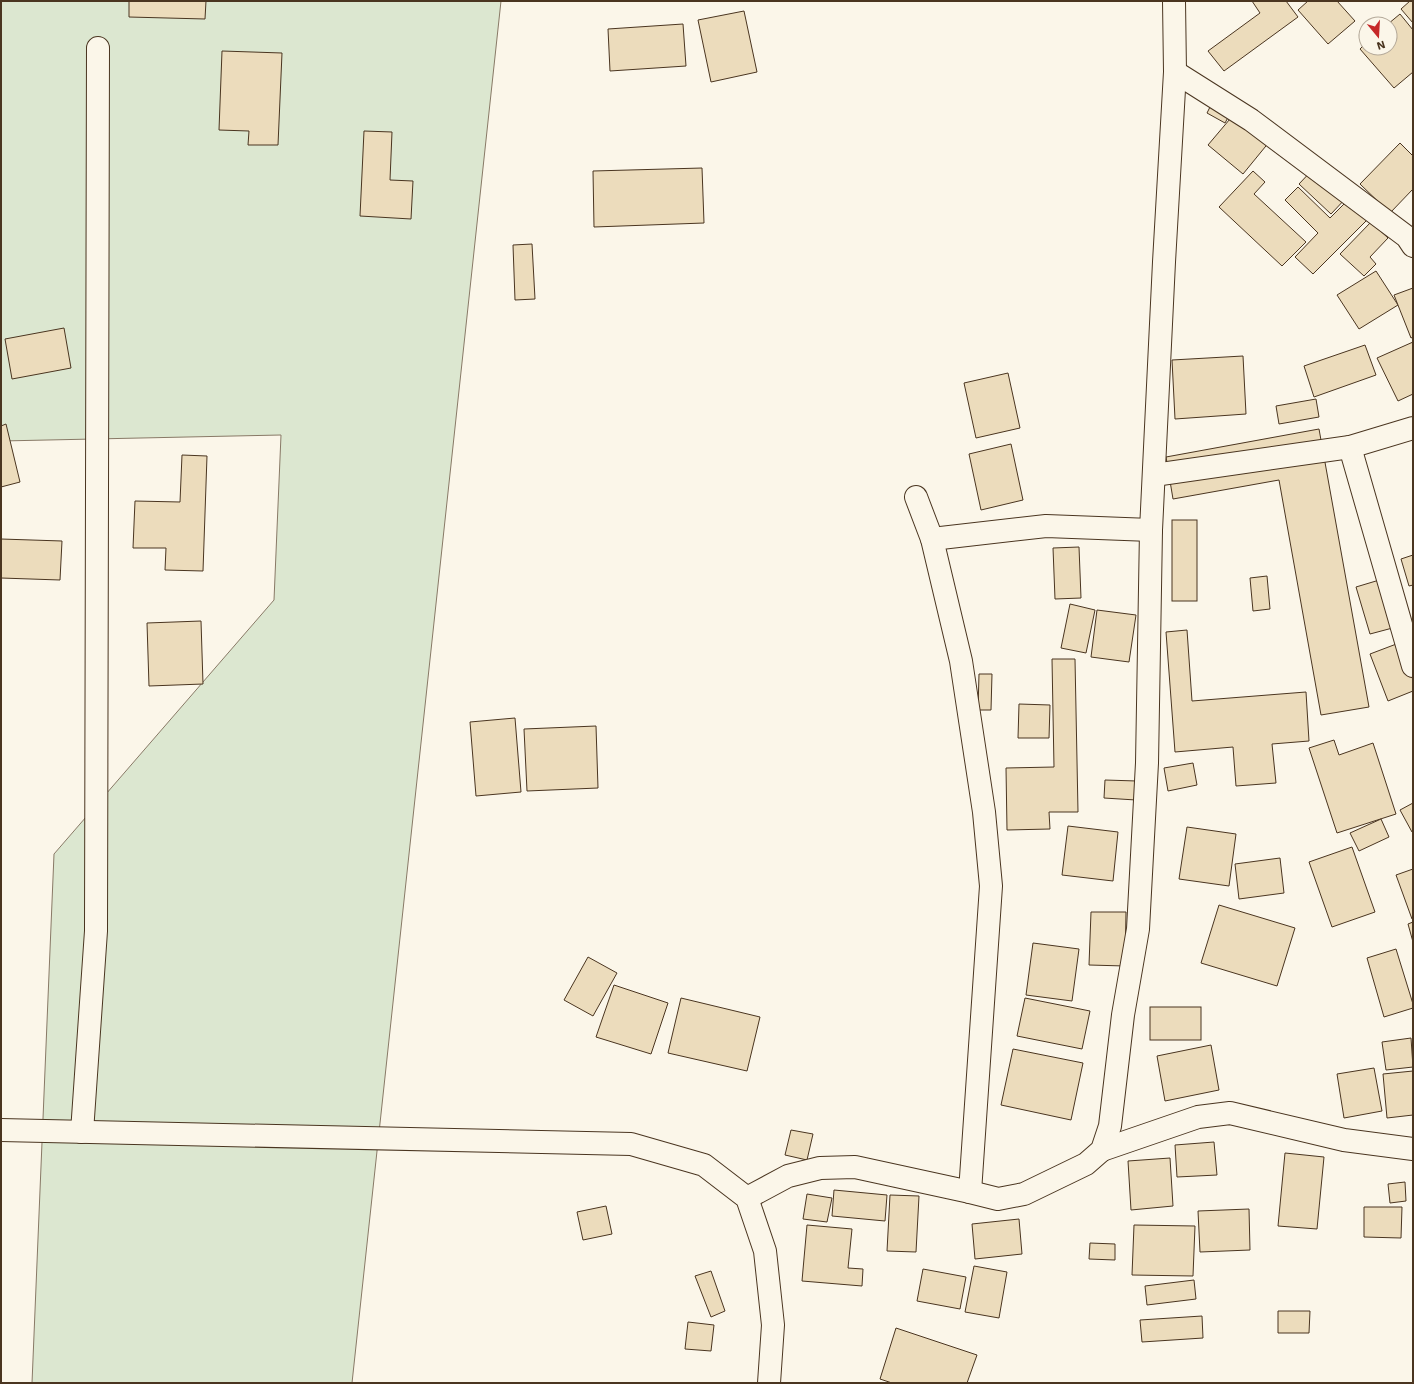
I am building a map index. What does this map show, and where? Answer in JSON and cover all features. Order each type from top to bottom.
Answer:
[{"type":"street","points":[[1102,1150],[1110,1126],[1123,1015],[1138,929],[1147,763],[1151,530],[1175,72],[1174,1]]},
{"type":"street","points":[[82,1132],[96,931],[98,48]]},
{"type":"street","points":[[1175,72],[1251,120],[1407,237],[1413,246]]},
{"type":"street","points":[[1154,475],[1350,447],[1413,428]]},
{"type":"street","points":[[1350,447],[1413,666]]},
{"type":"street","points":[[916,497],[932,539],[961,661],[984,812],[991,886],[970,1192]]},
{"type":"street","points":[[932,539],[1046,526],[1151,530]]},
{"type":"street","points":[[747,1198],[788,1176],[820,1168],[855,1167],[998,1199],[1024,1194],[1086,1164],[1102,1150],[1198,1118],[1230,1113],[1344,1140],[1413,1149]]},
{"type":"street","points":[[1,1130],[630,1144],[704,1166],[747,1198],[765,1251],[773,1325],[769,1383]]},
{"type":"green space","points":[[1,1],[501,1],[352,1383],[32,1383],[54,854],[274,600],[281,435],[1,441]]},
{"type":"building","points":[[129,1],[206,1],[205,19],[129,17]]},
{"type":"building","points":[[1252,1],[1286,1],[1298,17],[1224,71],[1208,51],[1260,13]]},
{"type":"building","points":[[1308,1],[1337,1],[1355,21],[1328,44],[1298,10]]},
{"type":"building","points":[[1410,1],[1413,1],[1413,23],[1401,9]]},
{"type":"building","points":[[744,11],[757,72],[711,82],[698,20]]},
{"type":"building","points":[[1400,14],[1413,30],[1413,72],[1394,88],[1366,56],[1398,56],[1398,16]]},
{"type":"building","points":[[683,24],[686,66],[610,71],[608,29]]},
{"type":"building","points":[[222,51],[282,53],[278,145],[248,145],[249,131],[219,130]]},
{"type":"building","points":[[1218,91],[1237,101],[1225,123],[1207,113]]},
{"type":"building","points":[[1235,113],[1270,141],[1243,174],[1208,145]]},
{"type":"building","points":[[364,131],[392,132],[390,180],[413,181],[411,219],[360,216]]},
{"type":"building","points":[[1400,143],[1413,156],[1413,189],[1390,213],[1360,184]]},
{"type":"building","points":[[1315,167],[1347,197],[1331,214],[1299,184]]},
{"type":"building","points":[[702,168],[704,223],[594,227],[593,171]]},
{"type":"building","points":[[1253,171],[1265,182],[1254,194],[1306,242],[1282,266],[1219,207]]},
{"type":"building","points":[[1298,187],[1330,218],[1350,198],[1370,217],[1313,274],[1295,257],[1318,233],[1285,200]]},
{"type":"building","points":[[1371,222],[1388,238],[1370,257],[1376,264],[1364,276],[1340,254]]},
{"type":"building","points":[[532,244],[535,299],[515,300],[513,245]]},
{"type":"building","points":[[1376,271],[1398,305],[1359,329],[1337,295]]},
{"type":"building","points":[[1413,288],[1413,337],[1411,338],[1394,295]]},
{"type":"building","points":[[64,328],[71,368],[12,379],[5,339]]},
{"type":"building","points":[[1413,342],[1413,394],[1398,401],[1377,358]]},
{"type":"building","points":[[1365,345],[1376,375],[1314,397],[1304,366]]},
{"type":"building","points":[[1243,356],[1246,414],[1175,419],[1172,360]]},
{"type":"building","points":[[1008,373],[1020,428],[976,438],[964,383]]},
{"type":"building","points":[[1316,399],[1319,417],[1279,424],[1276,406]]},
{"type":"building","points":[[6,424],[20,482],[1,487],[1,426]]},
{"type":"building","points":[[1319,429],[1369,707],[1321,715],[1279,480],[1173,499],[1166,457]]},
{"type":"building","points":[[1011,444],[1023,500],[981,510],[969,454]]},
{"type":"building","points":[[182,455],[207,456],[203,571],[165,570],[166,548],[133,548],[135,501],[180,502]]},
{"type":"building","points":[[1172,520],[1197,520],[1197,601],[1172,601]]},
{"type":"building","points":[[1,539],[62,541],[60,580],[1,578]]},
{"type":"building","points":[[1079,547],[1081,598],[1055,599],[1053,548]]},
{"type":"building","points":[[1413,555],[1413,585],[1409,586],[1401,559]]},
{"type":"building","points":[[1267,576],[1270,609],[1253,611],[1250,578]]},
{"type":"building","points":[[1386,578],[1400,626],[1370,634],[1356,587]]},
{"type":"building","points":[[1070,604],[1095,610],[1086,653],[1061,648]]},
{"type":"building","points":[[1097,610],[1136,615],[1129,662],[1091,657]]},
{"type":"building","points":[[201,621],[203,684],[149,686],[147,623]]},
{"type":"building","points":[[1187,630],[1192,701],[1306,692],[1309,741],[1272,744],[1276,783],[1236,786],[1233,747],[1175,752],[1166,632]]},
{"type":"building","points":[[1399,643],[1413,680],[1413,691],[1388,701],[1370,654]]},
{"type":"building","points":[[1052,659],[1075,659],[1078,812],[1049,812],[1050,829],[1007,830],[1006,768],[1054,767]]},
{"type":"building","points":[[979,674],[992,674],[991,710],[978,710]]},
{"type":"building","points":[[1019,704],[1050,705],[1049,738],[1018,738]]},
{"type":"building","points":[[515,718],[521,792],[476,796],[470,722]]},
{"type":"building","points":[[596,726],[598,788],[527,791],[524,729]]},
{"type":"building","points":[[1334,740],[1339,755],[1373,743],[1396,814],[1337,833],[1309,748]]},
{"type":"building","points":[[1193,763],[1197,785],[1168,791],[1164,768]]},
{"type":"building","points":[[1105,780],[1137,781],[1136,800],[1104,798]]},
{"type":"building","points":[[1413,803],[1413,831],[1412,832],[1400,810]]},
{"type":"building","points":[[1381,819],[1389,837],[1359,851],[1350,833]]},
{"type":"building","points":[[1068,826],[1118,832],[1113,881],[1062,875]]},
{"type":"building","points":[[1187,827],[1236,834],[1229,886],[1179,879]]},
{"type":"building","points":[[1352,847],[1375,912],[1332,927],[1309,862]]},
{"type":"building","points":[[1280,858],[1284,893],[1239,899],[1235,864]]},
{"type":"building","points":[[1413,869],[1413,919],[1412,919],[1396,875]]},
{"type":"building","points":[[1219,905],[1295,928],[1277,986],[1201,963]]},
{"type":"building","points":[[1091,912],[1126,912],[1125,966],[1089,965]]},
{"type":"building","points":[[1413,922],[1413,942],[1408,924]]},
{"type":"building","points":[[1033,943],[1079,949],[1072,1001],[1026,995]]},
{"type":"building","points":[[1396,949],[1413,1008],[1384,1017],[1367,958]]},
{"type":"building","points":[[588,957],[617,973],[593,1016],[564,1000]]},
{"type":"building","points":[[614,985],[668,1003],[651,1054],[596,1037]]},
{"type":"building","points":[[681,998],[760,1017],[747,1071],[668,1053]]},
{"type":"building","points":[[1025,998],[1090,1011],[1082,1049],[1017,1036]]},
{"type":"building","points":[[1150,1007],[1201,1007],[1201,1040],[1150,1040]]},
{"type":"building","points":[[1411,1038],[1413,1067],[1386,1070],[1382,1042]]},
{"type":"building","points":[[1211,1045],[1219,1090],[1165,1101],[1157,1056]]},
{"type":"building","points":[[1013,1049],[1083,1063],[1071,1120],[1001,1105]]},
{"type":"building","points":[[1374,1068],[1382,1111],[1344,1118],[1337,1074]]},
{"type":"building","points":[[1413,1071],[1413,1115],[1387,1118],[1383,1074]]},
{"type":"building","points":[[791,1130],[813,1134],[807,1160],[785,1155]]},
{"type":"building","points":[[1214,1142],[1217,1175],[1177,1177],[1175,1145]]},
{"type":"building","points":[[1285,1153],[1324,1157],[1317,1229],[1278,1226]]},
{"type":"building","points":[[1170,1158],[1173,1206],[1131,1210],[1128,1161]]},
{"type":"building","points":[[1405,1182],[1406,1201],[1390,1203],[1388,1184]]},
{"type":"building","points":[[834,1190],[887,1195],[885,1221],[832,1216]]},
{"type":"building","points":[[807,1194],[832,1198],[827,1222],[803,1219]]},
{"type":"building","points":[[890,1195],[919,1196],[916,1252],[887,1251]]},
{"type":"building","points":[[606,1206],[612,1234],[583,1240],[577,1212]]},
{"type":"building","points":[[1364,1207],[1402,1207],[1401,1238],[1364,1237]]},
{"type":"building","points":[[1249,1209],[1250,1250],[1200,1252],[1198,1211]]},
{"type":"building","points":[[1019,1219],[1022,1254],[975,1259],[972,1224]]},
{"type":"building","points":[[807,1225],[852,1229],[848,1268],[863,1269],[862,1286],[802,1281]]},
{"type":"building","points":[[1134,1225],[1195,1226],[1193,1276],[1132,1275]]},
{"type":"building","points":[[1090,1243],[1115,1244],[1115,1260],[1089,1259]]},
{"type":"building","points":[[974,1266],[1007,1272],[999,1318],[965,1312]]},
{"type":"building","points":[[923,1269],[966,1277],[960,1309],[917,1301]]},
{"type":"building","points":[[711,1271],[725,1311],[711,1317],[695,1276]]},
{"type":"building","points":[[1194,1280],[1196,1299],[1147,1305],[1145,1286]]},
{"type":"building","points":[[1278,1311],[1310,1311],[1309,1333],[1278,1333]]},
{"type":"building","points":[[1202,1316],[1203,1338],[1142,1342],[1140,1320]]},
{"type":"building","points":[[688,1322],[714,1325],[711,1351],[685,1349]]},
{"type":"building","points":[[896,1328],[977,1355],[967,1383],[892,1383],[880,1379]]}]
